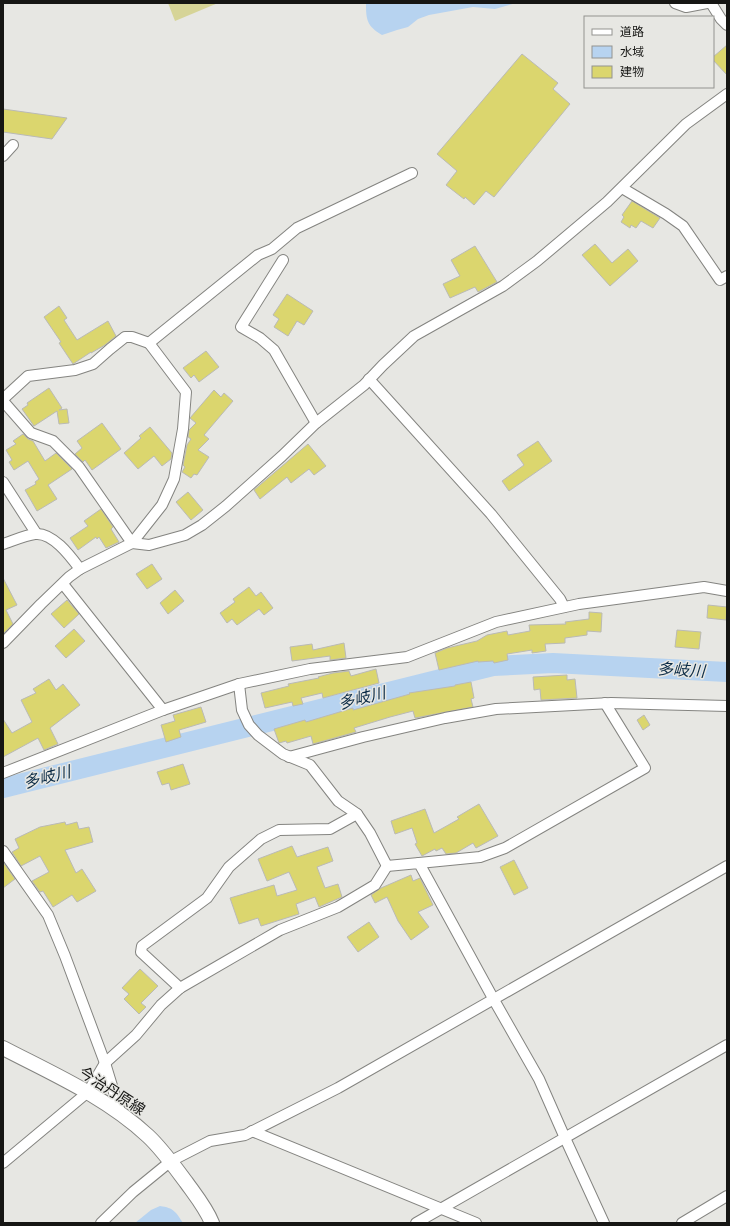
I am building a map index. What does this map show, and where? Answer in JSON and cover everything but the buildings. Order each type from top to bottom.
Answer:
[{"type":"main road","name":"今治丹原線","points":[[3,1048],[88,1092],[120,1112],[148,1136],[171,1161],[207,1212],[212,1223]]},
{"type":"street","points":[[675,3],[686,7],[707,3]]},
{"type":"street","points":[[712,3],[721,19],[727,25]]},
{"type":"street","points":[[3,643],[41,604],[80,569],[132,543],[162,505],[174,480],[183,429],[186,392],[149,343],[132,337],[125,337],[93,364],[75,370],[28,376],[3,400],[31,433],[53,441],[79,467],[132,543],[149,545],[185,535],[202,525],[226,506],[282,456],[316,423],[364,385],[414,336],[503,286],[537,261],[608,202],[686,124],[727,94]]},
{"type":"street","points":[[3,156],[13,144]]},
{"type":"street","points":[[149,343],[258,255],[272,249],[297,228],[412,173]]},
{"type":"street","points":[[622,188],[666,214],[682,226],[720,280],[727,276]]},
{"type":"street","points":[[283,260],[241,327],[260,338],[274,350],[316,423]]},
{"type":"street","points":[[369,379],[491,514],[560,598],[564,607]]},
{"type":"street","points":[[3,482],[36,533]]},
{"type":"street","points":[[3,544],[36,533],[44,535],[59,543],[80,569]]},
{"type":"street","points":[[63,584],[162,710]]},
{"type":"street","points":[[3,773],[162,710],[239,684],[310,669],[407,657],[496,622],[578,604],[704,587],[727,591]]},
{"type":"street","points":[[239,684],[242,710],[249,725],[258,735],[283,754],[310,765],[338,801],[357,814],[370,833],[387,866]]},
{"type":"street","points":[[289,757],[363,737],[445,718],[496,709],[605,703],[727,706]]},
{"type":"street","points":[[387,866],[480,857],[505,848],[645,768],[605,703]]},
{"type":"street","points":[[180,988],[141,952],[142,946],[207,898],[230,867],[261,839],[279,830],[330,829],[357,814]]},
{"type":"street","points":[[3,851],[48,915],[105,1063],[120,1112]]},
{"type":"street","points":[[419,863],[539,1079],[604,1223]]},
{"type":"street","points":[[3,1163],[88,1092],[105,1063],[136,1035],[161,1005],[180,988],[280,930],[338,907],[369,889],[375,885],[387,866]]},
{"type":"street","points":[[101,1223],[133,1192],[171,1161],[210,1141],[245,1135],[338,1088],[727,866]]},
{"type":"street","points":[[416,1223],[727,1045]]},
{"type":"street","points":[[252,1131],[476,1223]]},
{"type":"street","points":[[682,1223],[727,1196]]},
{"type":"shaded area","points":[[168,3],[218,3],[175,21]]},
{"type":"water","points":[[366,3],[516,3],[495,9],[473,7],[429,15],[418,19],[408,27],[382,35],[373,29],[368,22]]},
{"type":"water","points":[[160,1206],[174,1211],[183,1223],[135,1223],[151,1210]]},
{"type":"waterway","name":"多岐川","points":[[3,788],[493,666],[553,663],[727,672]]}]
